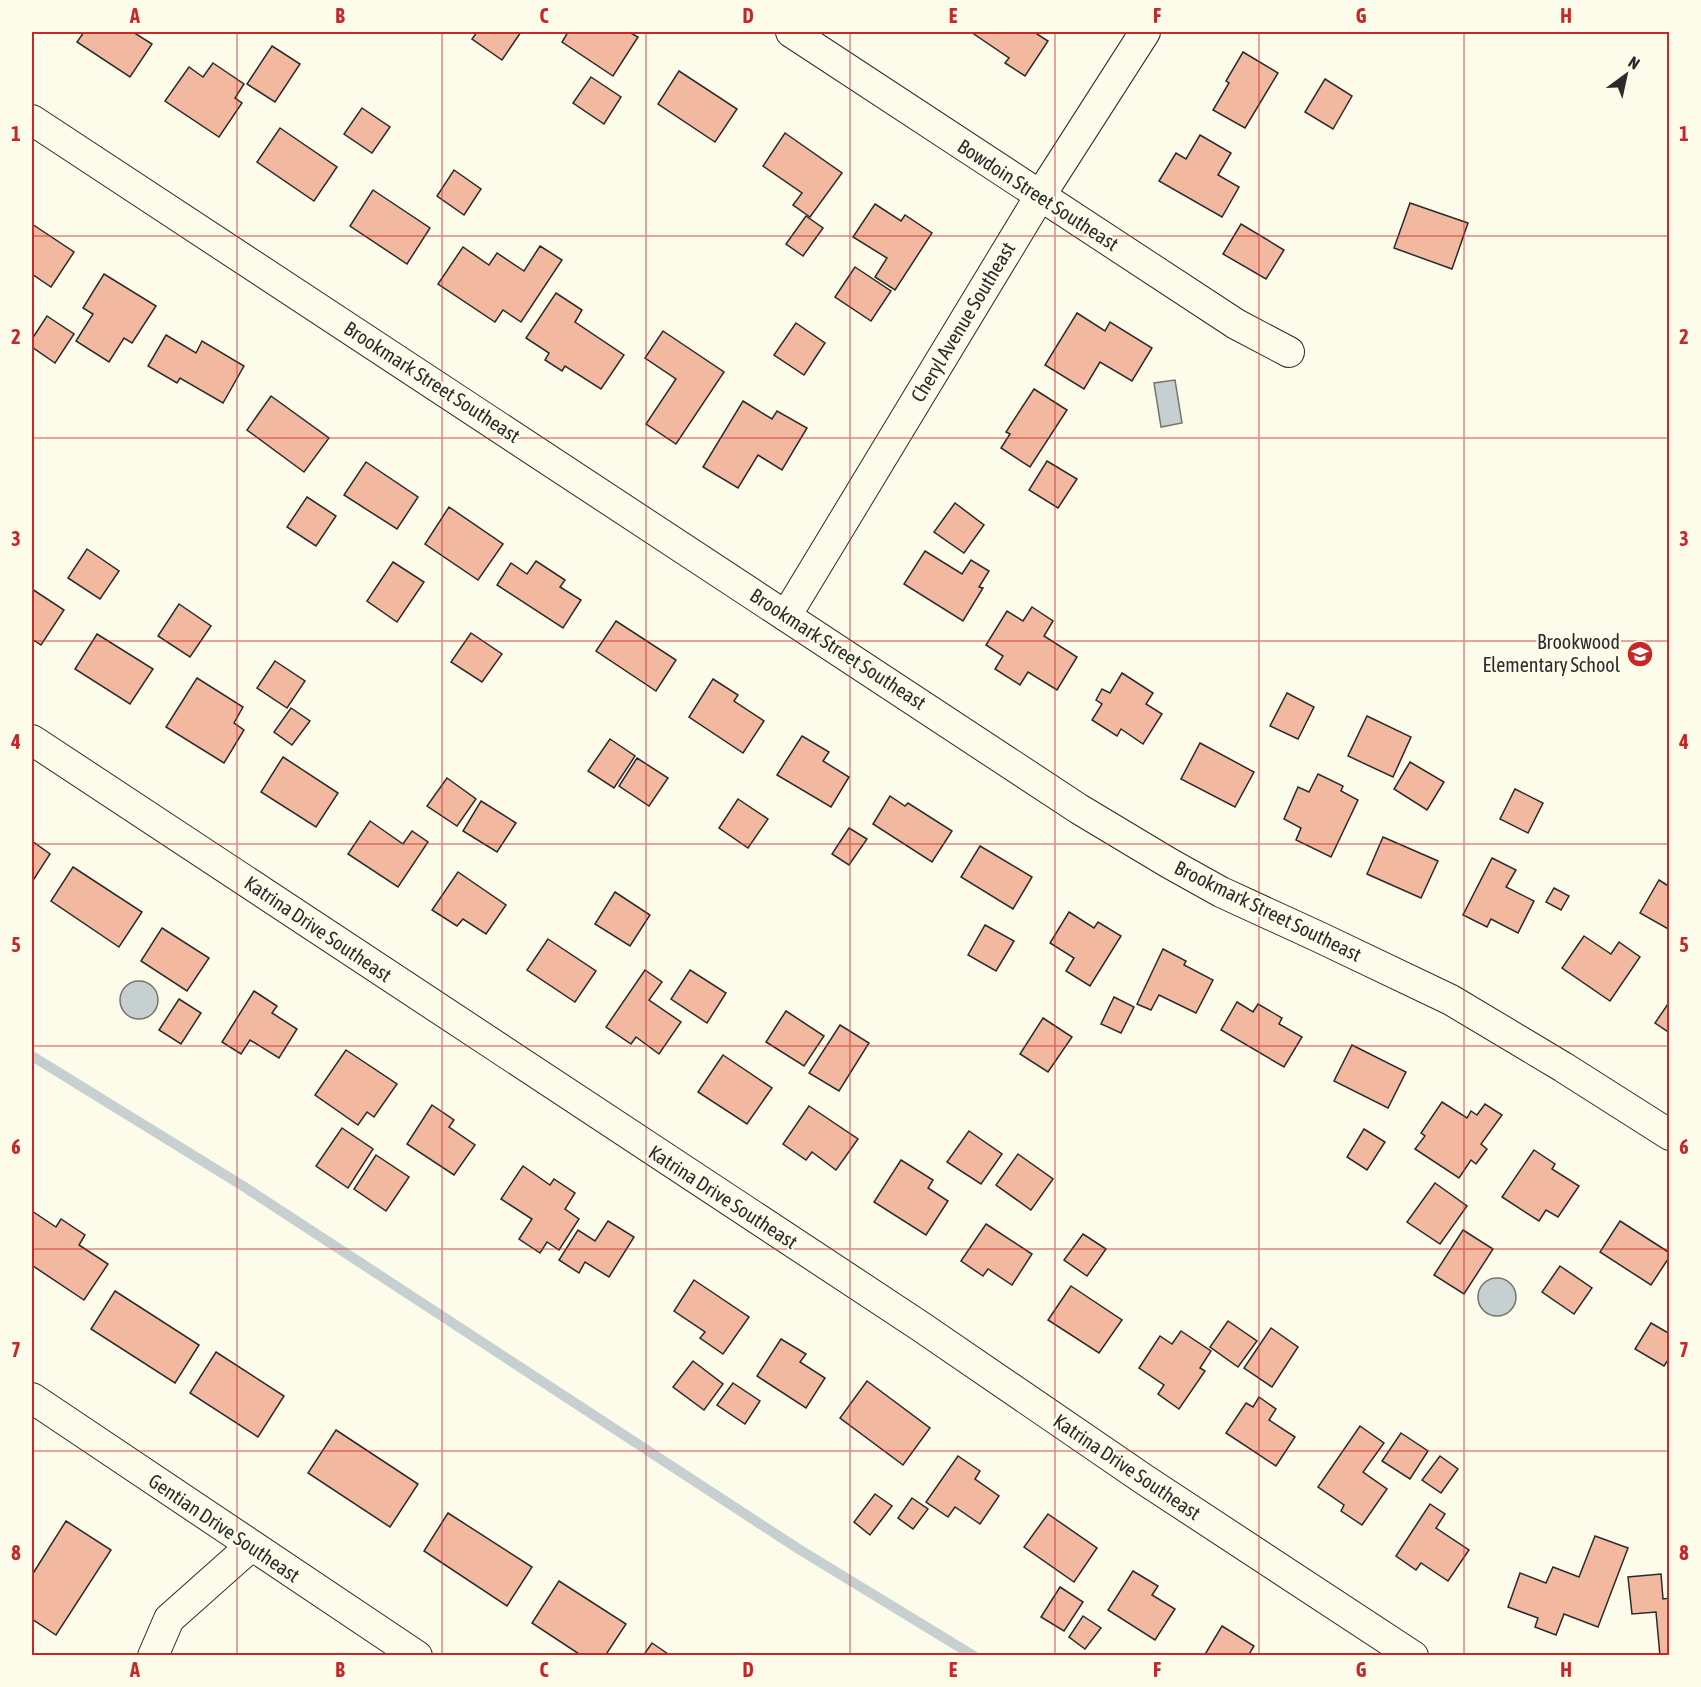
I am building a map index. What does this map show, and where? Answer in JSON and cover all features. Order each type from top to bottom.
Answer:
[{"type":"street","name":"Bowdoin Street Southeast","points":[[791,32],[1236,324],[1289,352]]},
{"type":"street","name":"Cheryl Avenue Southeast","points":[[786,616],[1040,196],[1145,32]]},
{"type":"street","name":"Brookmark Street Southeast","points":[[32,120],[1080,809],[1221,892],[1320,936],[1450,1000],[1563,1067],[1670,1135]]},
{"type":"street","name":"Katrina Drive Southeast","points":[[32,740],[1413,1656]]},
{"type":"street","name":"Gentian Drive Southeast","points":[[32,1398],[417,1656]]},
{"type":"street","points":[[153,1656],[169,1619],[251,1546]]},
{"type":"shaded area","points":[[1175,380],[1182,423],[1161,427],[1154,383]]},
{"type":"shaded area","points":[[139,981],[152,987],[158,1000],[152,1013],[139,1019],[126,1013],[120,1000],[126,987]]},
{"type":"shaded area","points":[[1497,1278],[1510,1284],[1516,1297],[1510,1310],[1497,1316],[1484,1310],[1478,1297],[1484,1284]]},
{"type":"building","points":[[84,32],[133,32],[152,44],[130,77],[77,42]]},
{"type":"building","points":[[477,32],[521,32],[502,60],[472,39]]},
{"type":"building","points":[[568,32],[629,32],[638,37],[613,76],[562,42]]},
{"type":"building","points":[[971,32],[1034,32],[1048,41],[1025,76],[1005,63],[1009,58]]},
{"type":"building","points":[[272,46],[300,64],[275,102],[247,84]]},
{"type":"building","points":[[1243,52],[1278,73],[1245,128],[1213,110],[1229,83],[1226,81]]},
{"type":"building","points":[[213,63],[244,84],[235,98],[242,103],[219,137],[165,101],[189,67],[203,77]]},
{"type":"building","points":[[679,71],[737,109],[715,142],[658,104]]},
{"type":"building","points":[[591,77],[621,97],[604,124],[573,103]]},
{"type":"building","points":[[1325,79],[1352,96],[1333,129],[1305,112]]},
{"type":"building","points":[[362,108],[390,127],[372,153],[344,134]]},
{"type":"building","points":[[280,128],[337,167],[314,201],[257,162]]},
{"type":"building","points":[[785,133],[842,173],[810,217],[793,205],[802,193],[763,166]]},
{"type":"building","points":[[1200,135],[1231,153],[1218,175],[1239,187],[1222,217],[1159,181],[1176,153],[1186,159]]},
{"type":"building","points":[[454,170],[481,189],[464,215],[437,196]]},
{"type":"building","points":[[373,190],[430,228],[407,264],[350,226]]},
{"type":"building","points":[[1410,203],[1468,223],[1452,269],[1394,248]]},
{"type":"building","points":[[875,204],[901,221],[905,215],[932,233],[895,290],[875,277],[887,258],[853,237]]},
{"type":"building","points":[[806,216],[823,228],[803,256],[786,244]]},
{"type":"building","points":[[32,224],[74,252],[51,287],[32,274]]},
{"type":"building","points":[[1241,224],[1284,250],[1266,279],[1223,254]]},
{"type":"building","points":[[540,246],[562,260],[521,322],[503,310],[495,322],[438,284],[463,247],[489,265],[497,253],[524,271]]},
{"type":"building","points":[[855,267],[891,291],[871,321],[835,297]]},
{"type":"building","points":[[104,274],[156,306],[132,343],[124,338],[109,362],[76,341],[93,314],[83,308]]},
{"type":"building","points":[[556,293],[582,310],[575,322],[624,355],[601,389],[565,366],[562,371],[545,360],[549,353],[526,338]]},
{"type":"building","points":[[1077,313],[1105,331],[1110,322],[1152,348],[1132,381],[1100,362],[1084,389],[1045,365]]},
{"type":"building","points":[[47,316],[74,334],[55,363],[32,347],[32,339]]},
{"type":"building","points":[[796,323],[825,343],[804,375],[774,355]]},
{"type":"building","points":[[663,331],[724,372],[676,444],[646,424],[676,379],[645,358]]},
{"type":"building","points":[[166,335],[196,353],[202,341],[244,366],[223,403],[180,378],[177,383],[148,366]]},
{"type":"building","points":[[1034,389],[1067,410],[1030,467],[1001,448],[1010,434],[1006,432]]},
{"type":"building","points":[[271,396],[329,438],[304,472],[247,430]]},
{"type":"building","points":[[743,401],[772,419],[777,411],[807,428],[782,470],[758,455],[738,488],[703,467]]},
{"type":"building","points":[[1047,461],[1077,479],[1058,508],[1029,490]]},
{"type":"building","points":[[366,462],[418,497],[397,529],[344,495]]},
{"type":"building","points":[[307,497],[336,516],[316,546],[287,527]]},
{"type":"building","points":[[955,503],[984,525],[964,553],[934,532]]},
{"type":"building","points":[[449,507],[503,544],[478,580],[425,544]]},
{"type":"building","points":[[87,549],[119,571],[100,599],[68,578]]},
{"type":"building","points":[[925,551],[962,574],[971,560],[989,571],[979,587],[983,588],[963,621],[904,584]]},
{"type":"building","points":[[536,561],[565,580],[560,587],[581,600],[563,628],[497,585],[511,563],[527,574]]},
{"type":"building","points":[[393,562],[424,582],[397,622],[367,601]]},
{"type":"building","points":[[32,589],[64,610],[41,645],[32,639]]},
{"type":"building","points":[[179,604],[211,626],[190,657],[158,636]]},
{"type":"building","points":[[1032,607],[1053,621],[1044,636],[1077,657],[1057,690],[1028,672],[1020,685],[995,669],[1003,656],[986,645],[1007,611],[1023,621]]},
{"type":"building","points":[[616,621],[676,660],[656,691],[596,651]]},
{"type":"building","points":[[471,633],[502,654],[482,682],[451,662]]},
{"type":"building","points":[[97,634],[153,669],[130,704],[75,669]]},
{"type":"building","points":[[275,661],[305,681],[287,708],[257,688]]},
{"type":"building","points":[[1122,673],[1153,693],[1146,704],[1162,714],[1143,744],[1121,729],[1117,736],[1092,720],[1102,704],[1096,700],[1102,689],[1110,693]]},
{"type":"building","points":[[197,678],[243,707],[234,723],[244,730],[224,763],[166,727]]},
{"type":"building","points":[[713,679],[738,695],[734,701],[764,721],[743,753],[689,717]]},
{"type":"building","points":[[1287,693],[1314,707],[1298,739],[1270,726]]},
{"type":"building","points":[[291,708],[310,721],[292,745],[274,732]]},
{"type":"building","points":[[1367,716],[1411,737],[1393,777],[1348,756]]},
{"type":"building","points":[[802,736],[829,752],[823,761],[849,777],[831,807],[777,775]]},
{"type":"building","points":[[610,739],[635,756],[614,788],[588,771]]},
{"type":"building","points":[[1200,743],[1254,772],[1235,807],[1181,779]]},
{"type":"building","points":[[283,757],[338,793],[316,827],[261,792]]},
{"type":"building","points":[[637,758],[668,778],[649,806],[619,786]]},
{"type":"building","points":[[1410,762],[1444,782],[1427,810],[1394,789]]},
{"type":"building","points":[[1318,774],[1343,786],[1341,791],[1358,800],[1331,857],[1296,840],[1301,828],[1284,819],[1298,787],[1309,792]]},
{"type":"building","points":[[447,778],[476,799],[457,826],[427,806]]},
{"type":"building","points":[[1515,789],[1543,803],[1528,833],[1500,819]]},
{"type":"building","points":[[890,796],[905,806],[908,803],[952,831],[932,862],[873,824]]},
{"type":"building","points":[[738,799],[768,819],[748,848],[719,828]]},
{"type":"building","points":[[481,801],[516,823],[497,852],[463,831]]},
{"type":"building","points":[[370,821],[403,844],[412,831],[428,842],[398,887],[348,854]]},
{"type":"building","points":[[849,828],[867,839],[849,865],[832,854]]},
{"type":"building","points":[[1383,837],[1438,861],[1421,898],[1367,874]]},
{"type":"building","points":[[32,841],[50,854],[32,882]]},
{"type":"building","points":[[980,846],[1032,877],[1013,909],[961,877]]},
{"type":"building","points":[[1492,858],[1516,870],[1506,887],[1534,901],[1518,933],[1491,919],[1487,927],[1463,915]]},
{"type":"building","points":[[73,867],[142,912],[119,947],[51,901]]},
{"type":"building","points":[[458,872],[506,905],[486,934],[463,919],[457,926],[432,910]]},
{"type":"building","points":[[1659,880],[1670,887],[1670,930],[1640,913]]},
{"type":"building","points":[[1554,888],[1569,896],[1561,910],[1546,902]]},
{"type":"building","points":[[615,892],[650,915],[630,946],[595,924]]},
{"type":"building","points":[[1069,912],[1094,928],[1098,922],[1121,936],[1090,986],[1066,971],[1074,958],[1050,943]]},
{"type":"building","points":[[985,925],[1014,941],[996,971],[968,955]]},
{"type":"building","points":[[162,928],[209,958],[187,991],[141,961]]},
{"type":"building","points":[[1584,936],[1611,954],[1619,942],[1640,957],[1610,1001],[1562,968]]},
{"type":"building","points":[[548,939],[596,971],[575,1002],[527,970]]},
{"type":"building","points":[[1163,949],[1186,961],[1184,965],[1213,980],[1196,1013],[1159,995],[1151,1010],[1137,1004]]},
{"type":"building","points":[[645,970],[662,982],[649,1000],[681,1022],[659,1054],[636,1037],[631,1044],[606,1027]]},
{"type":"building","points":[[690,970],[726,993],[707,1023],[671,999]]},
{"type":"building","points":[[254,991],[277,1006],[272,1013],[297,1029],[279,1058],[250,1040],[241,1054],[222,1042]]},
{"type":"building","points":[[1114,997],[1134,1007],[1121,1033],[1101,1024]]},
{"type":"building","points":[[179,999],[201,1013],[181,1044],[159,1030]]},
{"type":"building","points":[[1670,1001],[1670,1033],[1655,1023]]},
{"type":"building","points":[[1237,1002],[1253,1012],[1258,1004],[1282,1018],[1279,1024],[1302,1037],[1284,1067],[1221,1030]]},
{"type":"building","points":[[786,1011],[824,1036],[804,1066],[766,1042]]},
{"type":"building","points":[[1043,1018],[1072,1037],[1048,1072],[1020,1054]]},
{"type":"building","points":[[840,1025],[869,1043],[839,1091],[809,1073]]},
{"type":"building","points":[[1352,1045],[1406,1072],[1388,1108],[1334,1081]]},
{"type":"building","points":[[346,1050],[397,1084],[374,1117],[367,1112],[358,1125],[315,1095]]},
{"type":"building","points":[[723,1055],[772,1088],[747,1124],[698,1092]]},
{"type":"building","points":[[1442,1102],[1467,1118],[1471,1111],[1477,1115],[1485,1104],[1502,1115],[1481,1144],[1487,1149],[1476,1164],[1471,1160],[1459,1178],[1415,1149],[1425,1136],[1421,1133]]},
{"type":"building","points":[[432,1105],[454,1120],[449,1127],[475,1145],[454,1175],[407,1144]]},
{"type":"building","points":[[809,1106],[858,1139],[836,1170],[812,1152],[806,1160],[783,1144]]},
{"type":"building","points":[[342,1128],[373,1149],[348,1188],[316,1166]]},
{"type":"building","points":[[1364,1129],[1385,1142],[1367,1170],[1347,1157]]},
{"type":"building","points":[[969,1131],[1002,1154],[981,1184],[947,1162]]},
{"type":"building","points":[[1534,1150],[1555,1164],[1552,1169],[1579,1186],[1558,1217],[1546,1210],[1539,1221],[1502,1197]]},
{"type":"building","points":[[1018,1154],[1053,1179],[1031,1210],[996,1185]]},
{"type":"building","points":[[376,1155],[409,1177],[386,1211],[354,1189]]},
{"type":"building","points":[[901,1160],[933,1180],[928,1188],[948,1201],[926,1235],[874,1202]]},
{"type":"building","points":[[523,1166],[550,1185],[554,1179],[575,1193],[565,1209],[579,1219],[559,1250],[547,1242],[540,1253],[519,1239],[532,1219],[501,1199]]},
{"type":"building","points":[[1435,1183],[1467,1206],[1440,1244],[1407,1222]]},
{"type":"building","points":[[32,1211],[56,1227],[61,1219],[85,1235],[79,1245],[108,1264],[84,1300],[33,1266],[32,1269]]},
{"type":"building","points":[[608,1221],[634,1237],[609,1277],[585,1262],[579,1273],[559,1260],[578,1230],[595,1241]]},
{"type":"building","points":[[1620,1221],[1670,1253],[1651,1285],[1600,1252]]},
{"type":"building","points":[[986,1224],[1032,1254],[1012,1285],[988,1269],[983,1276],[961,1261]]},
{"type":"building","points":[[1463,1230],[1493,1249],[1464,1294],[1434,1275]]},
{"type":"building","points":[[1083,1234],[1106,1249],[1087,1276],[1064,1260]]},
{"type":"building","points":[[1560,1266],[1592,1288],[1574,1314],[1542,1292]]},
{"type":"building","points":[[694,1280],[749,1317],[723,1354],[700,1338],[705,1332],[674,1311]]},
{"type":"building","points":[[1071,1286],[1122,1320],[1099,1353],[1048,1320]]},
{"type":"building","points":[[115,1291],[199,1345],[175,1383],[91,1329]]},
{"type":"building","points":[[1228,1321],[1257,1341],[1238,1367],[1210,1347]]},
{"type":"building","points":[[1651,1323],[1670,1334],[1670,1357],[1664,1366],[1635,1349]]},
{"type":"building","points":[[1271,1328],[1298,1347],[1272,1387],[1244,1368]]},
{"type":"building","points":[[1181,1331],[1211,1351],[1200,1368],[1205,1371],[1179,1409],[1158,1394],[1164,1385],[1139,1368],[1160,1336],[1172,1344]]},
{"type":"building","points":[[781,1339],[806,1354],[800,1362],[825,1378],[806,1408],[757,1376]]},
{"type":"building","points":[[216,1352],[284,1396],[258,1437],[190,1393]]},
{"type":"building","points":[[693,1361],[723,1384],[704,1410],[673,1387]]},
{"type":"building","points":[[867,1381],[930,1428],[903,1465],[840,1418]]},
{"type":"building","points":[[733,1383],[760,1401],[745,1424],[717,1405]]},
{"type":"building","points":[[1259,1397],[1276,1409],[1269,1420],[1295,1437],[1276,1466],[1226,1433],[1246,1403],[1253,1407]]},
{"type":"building","points":[[1360,1426],[1384,1443],[1363,1472],[1387,1489],[1362,1525],[1341,1511],[1344,1505],[1318,1487]]},
{"type":"building","points":[[336,1430],[418,1484],[390,1527],[308,1473]]},
{"type":"building","points":[[1401,1433],[1428,1451],[1410,1479],[1382,1461]]},
{"type":"building","points":[[958,1456],[980,1471],[975,1479],[999,1496],[980,1524],[955,1507],[948,1517],[926,1502]]},
{"type":"building","points":[[1440,1456],[1458,1469],[1441,1493],[1422,1480]]},
{"type":"building","points":[[875,1494],[892,1506],[870,1535],[854,1522]]},
{"type":"building","points":[[912,1498],[928,1509],[913,1529],[898,1518]]},
{"type":"building","points":[[1430,1504],[1445,1514],[1436,1528],[1469,1550],[1448,1581],[1421,1563],[1416,1570],[1396,1556]]},
{"type":"building","points":[[448,1513],[532,1567],[507,1606],[424,1551]]},
{"type":"building","points":[[1048,1514],[1097,1548],[1074,1582],[1024,1547]]},
{"type":"building","points":[[66,1521],[111,1550],[56,1635],[32,1619],[32,1575]]},
{"type":"building","points":[[1595,1536],[1628,1548],[1598,1627],[1564,1614],[1556,1635],[1535,1627],[1538,1618],[1508,1607],[1520,1573],[1546,1583],[1553,1567],[1579,1577]]},
{"type":"building","points":[[1133,1571],[1158,1586],[1152,1595],[1175,1609],[1155,1640],[1108,1610]]},
{"type":"building","points":[[1661,1574],[1663,1599],[1670,1598],[1670,1656],[1660,1656],[1656,1612],[1632,1614],[1628,1577]]},
{"type":"building","points":[[559,1581],[626,1624],[605,1656],[582,1656],[532,1623]]},
{"type":"building","points":[[1060,1587],[1083,1602],[1064,1631],[1041,1617]]},
{"type":"building","points":[[1083,1616],[1101,1628],[1085,1649],[1069,1637]]},
{"type":"building","points":[[1222,1626],[1254,1646],[1248,1656],[1204,1656]]},
{"type":"building","points":[[652,1643],[671,1656],[643,1656]]},
{"type":"waterway","points":[[32,1056],[243,1186],[797,1548],[974,1656]]},
{"type":"place","name":"Brookwood Elementary School","points":[[1640,654]]}]
